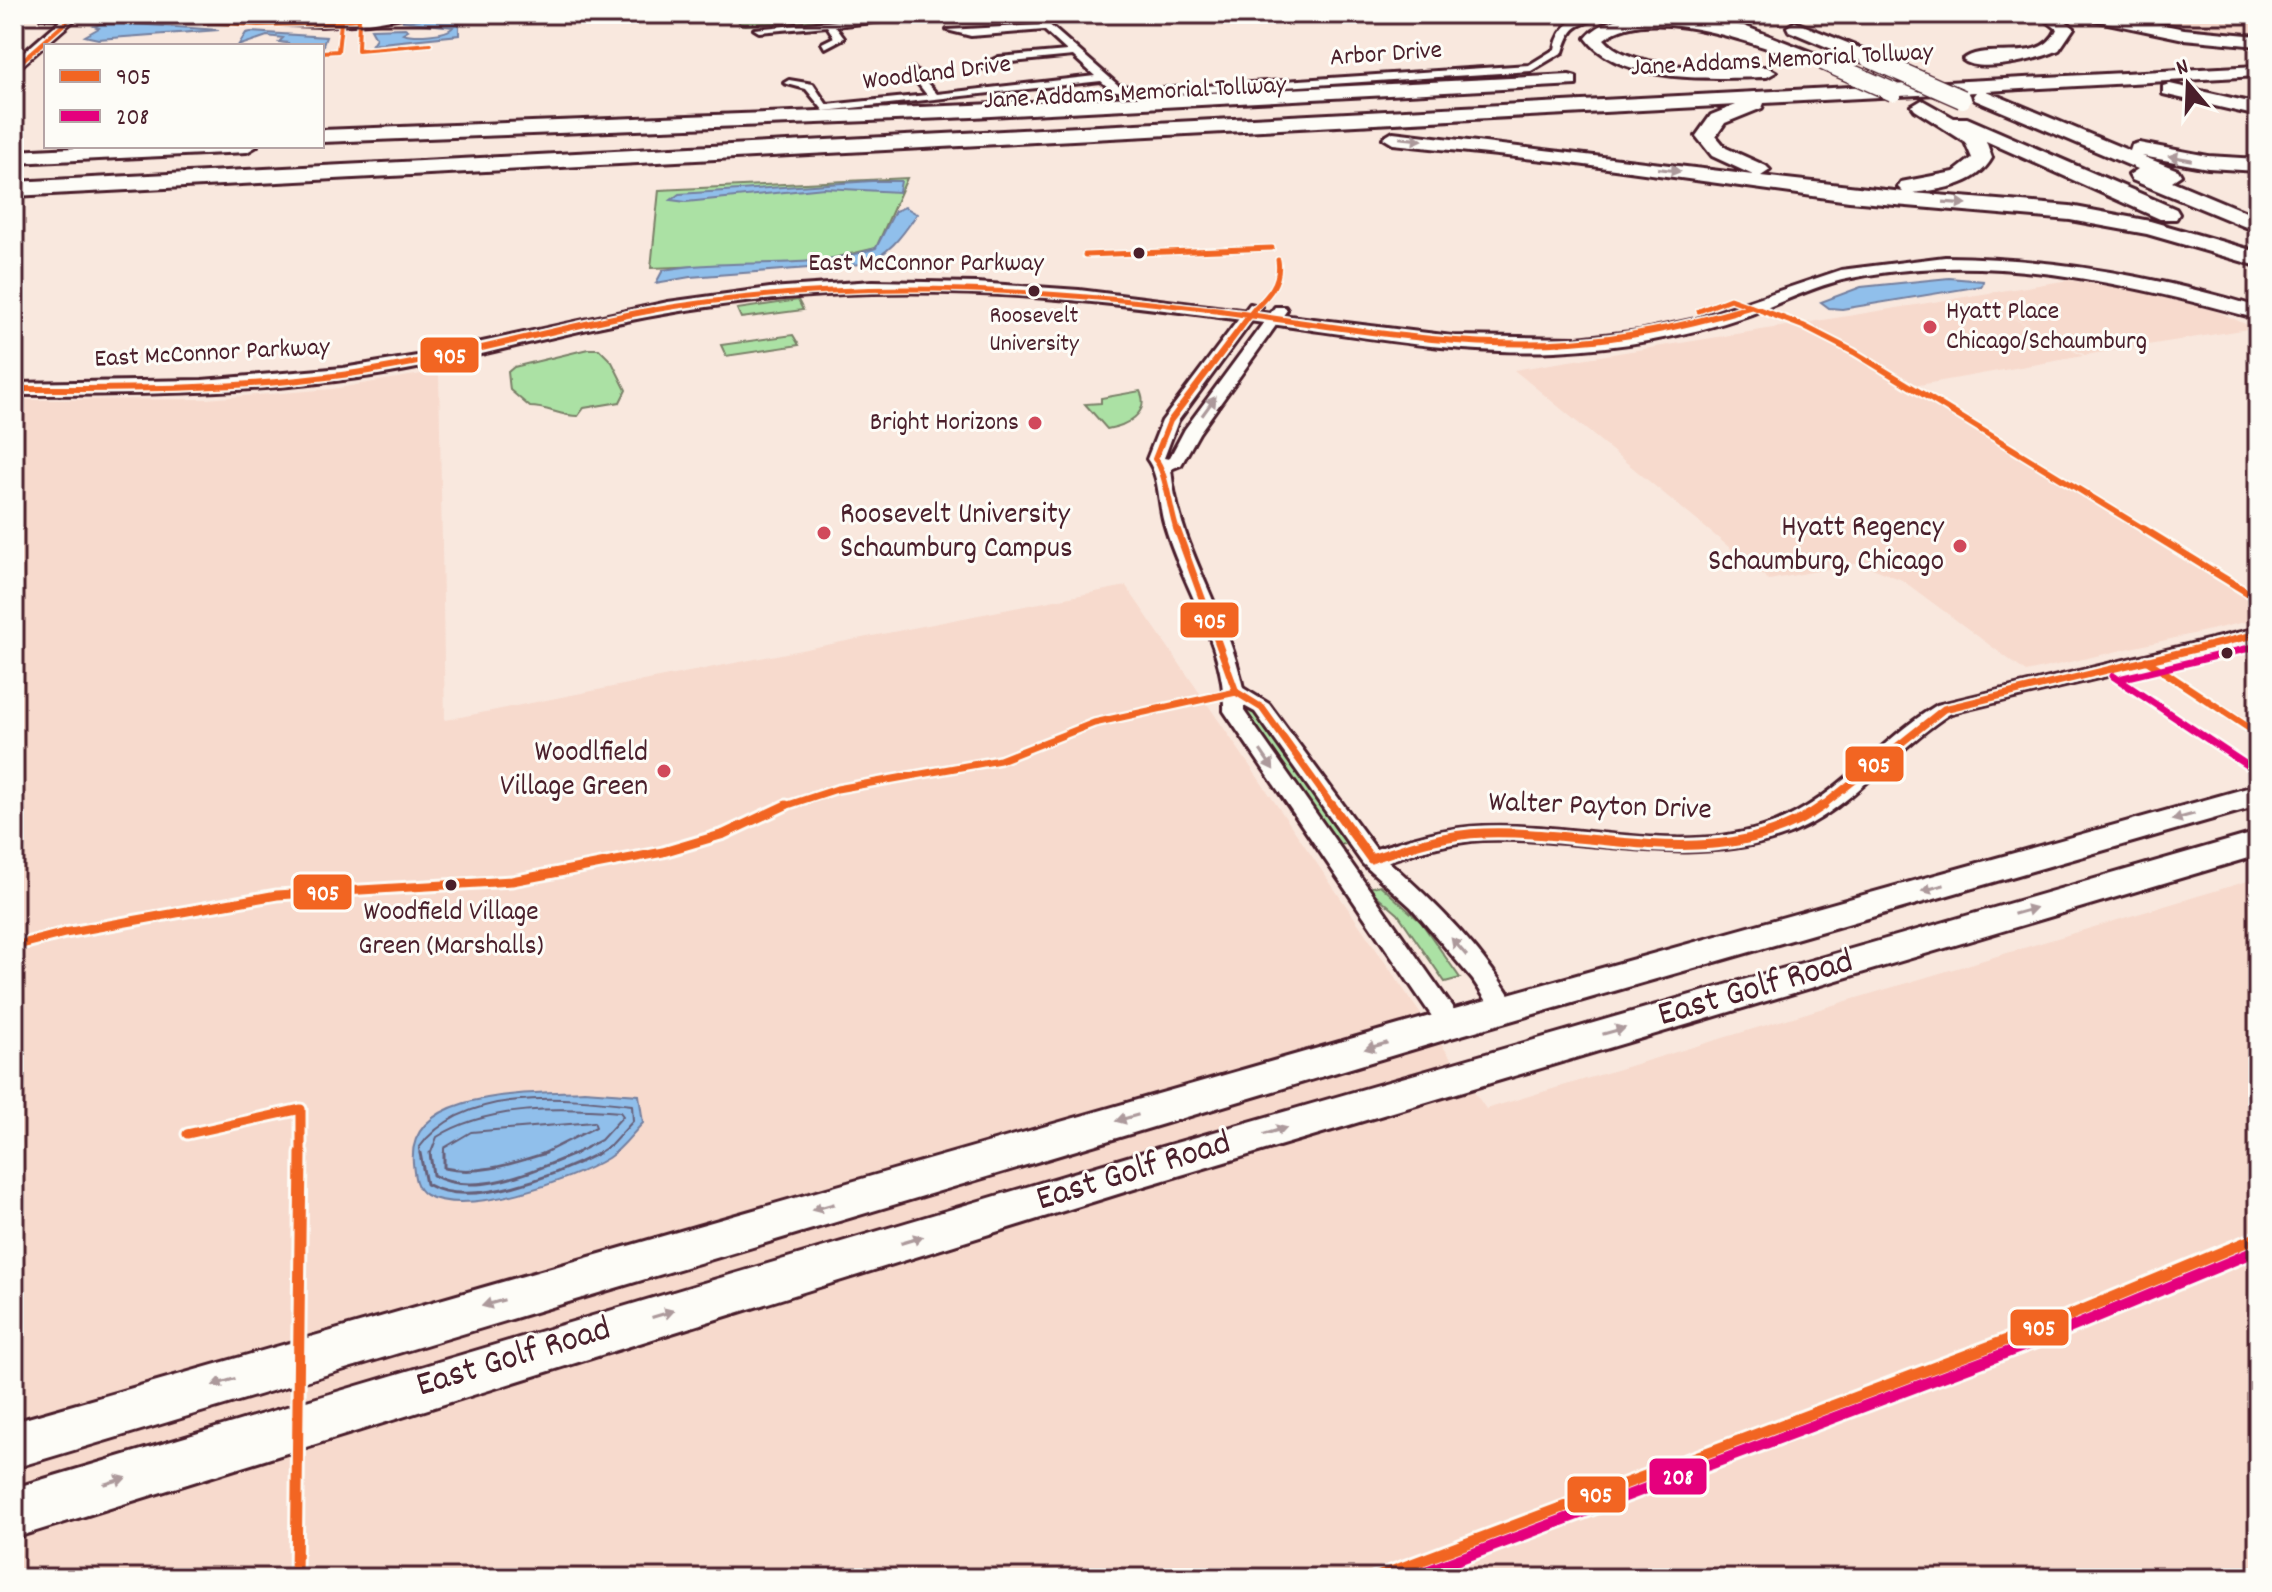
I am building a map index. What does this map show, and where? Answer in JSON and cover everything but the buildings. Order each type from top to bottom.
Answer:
[{"type":"highway","points":[[1316,94],[1534,77],[1566,64],[1579,54],[1578,38],[1583,28],[1623,14]]},
{"type":"highway","points":[[1720,14],[1822,60],[2258,239]]},
{"type":"highway","points":[[1740,14],[2258,256]]},
{"type":"highway","points":[[2046,14],[2066,28],[2064,37],[2052,47],[2017,56],[1956,62],[2069,59]]},
{"type":"highway","points":[[2089,14],[2173,32],[2258,41]]},
{"type":"highway","points":[[1782,17],[1868,53],[2135,149],[2208,162],[2258,165]]},
{"type":"highway","points":[[1787,72],[1701,72],[1660,67],[1610,53],[1599,46],[1595,38],[1607,28],[1627,23],[1697,22],[1738,30],[1822,60]]},
{"type":"highway","points":[[1837,24],[1868,53],[1983,96],[2258,212]]},
{"type":"highway","points":[[2195,54],[2258,53]]},
{"type":"highway","name":"Jane Addams Memorial Tollway","points":[[324,144],[923,122],[2258,53]]},
{"type":"highway","points":[[1623,79],[1927,64]]},
{"type":"highway","name":"Jane Addams Memorial Tollway","points":[[14,180],[2258,64]]},
{"type":"highway","points":[[1983,96],[2258,71]]},
{"type":"highway","points":[[324,144],[1591,80]]},
{"type":"highway","points":[[14,189],[1822,94],[1983,96],[2138,86],[2197,95],[2258,110]]},
{"type":"highway","points":[[1822,94],[1735,109],[1712,124],[1707,140],[1719,152],[1747,166],[1835,186],[1921,185],[1956,178],[1980,163],[1979,145],[1924,102]]},
{"type":"highway","points":[[1983,96],[2258,225]]},
{"type":"highway","points":[[885,145],[1231,132],[1395,138],[1563,156],[1849,194],[2070,213],[2150,228],[2258,256]]},
{"type":"highway","points":[[14,150],[60,148]]},
{"type":"highway","points":[[14,157],[205,148]]},
{"type":"highway","points":[[14,168],[269,155]]},
{"type":"main road","name":"East Golf Road","points":[[14,1445],[1451,1024],[2258,795]]},
{"type":"main road","name":"East Golf Road","points":[[14,1513],[1446,1079],[2258,843]]},
{"type":"street","points":[[152,14],[294,22],[395,14]]},
{"type":"street","points":[[32,29],[49,15],[298,26],[415,14]]},
{"type":"street","points":[[759,29],[943,14]]},
{"type":"street","name":"Arbor Drive","points":[[1032,14],[1119,90],[1144,93],[1531,68],[1560,50],[1563,30],[1570,24],[1600,14]]},
{"type":"street","points":[[14,68],[73,16]]},
{"type":"street","points":[[825,45],[839,38],[829,23]]},
{"type":"street","points":[[952,30],[971,33],[1046,27]]},
{"type":"street","points":[[985,66],[999,60],[1074,53]]},
{"type":"street","points":[[913,71],[935,98]]},
{"type":"street","name":"Woodland Drive","points":[[789,83],[809,86],[824,108],[1103,78]]},
{"type":"street","name":"East McConnor Parkway","points":[[14,389],[195,388],[314,378],[481,350],[630,315],[737,298],[834,289],[932,287],[1033,290],[1482,334],[1588,332],[1681,317],[1787,277],[1830,265],[1922,255],[2014,257],[2105,268],[2258,303]]},
{"type":"street","name":"East McConnor Parkway","points":[[14,375],[241,377],[322,370],[404,357],[645,303],[762,286],[864,278],[964,277],[1065,282],[1470,344],[1524,346],[1602,342],[1683,330],[1847,274],[1918,264],[2067,271],[2130,280],[2258,313]]},
{"type":"street","points":[[1163,467],[1175,462],[1264,313]]},
{"type":"street","points":[[1264,313],[1161,437],[1155,459],[1163,467],[1167,503],[1236,692],[1234,711],[1451,1024]]},
{"type":"street","name":"Walter Payton Drive","points":[[1371,859],[1448,838],[1486,833],[1686,845],[1732,841],[1774,832],[1835,799],[1922,721],[1944,709],[2258,634]]},
{"type":"street","points":[[1236,692],[1262,708],[1371,859],[1419,901],[1482,974],[1505,1009]]},
{"type":"shaded area","points":[[2120,14],[2258,14],[2258,32],[2212,31]]},
{"type":"shaded area","points":[[2069,280],[2137,291],[2214,310],[2254,328],[2085,355],[1991,306],[2083,356],[1908,387],[2258,605],[2258,619],[2026,672],[1902,580],[1860,563],[1769,580],[1514,370]]},
{"type":"shaded area","points":[[439,371],[445,720],[1126,586],[1486,1109],[2258,878],[2258,1578],[14,1578],[14,400],[207,399],[332,389]]},
{"type":"green space","points":[[734,14],[846,14],[848,17],[745,25],[740,24]]},
{"type":"green space","points":[[907,178],[876,248],[816,262],[651,268],[659,190]]},
{"type":"green space","points":[[798,300],[803,310],[741,318],[737,309]]},
{"type":"green space","points":[[793,335],[799,345],[726,356],[721,345]]},
{"type":"green space","points":[[599,349],[612,362],[626,390],[620,402],[584,408],[578,416],[572,416],[530,407],[510,390],[508,372],[514,367]]},
{"type":"green space","points":[[1140,391],[1142,406],[1134,418],[1107,429],[1085,404],[1101,403],[1101,398]]},
{"type":"green space","points":[[1241,704],[1253,708],[1347,840],[1346,844],[1335,845],[1248,722]]},
{"type":"green space","points":[[1380,885],[1421,922],[1460,978],[1445,982],[1398,914],[1368,888]]},
{"type":"water","points":[[471,14],[459,19],[459,35],[372,44],[376,38],[371,29],[405,28],[408,30],[403,33],[408,34],[437,33],[453,27],[402,21]]},
{"type":"water","points":[[106,22],[219,30],[98,39],[85,36],[99,28],[94,26]]},
{"type":"water","points":[[246,33],[326,37],[323,44],[286,44],[289,43],[279,42],[283,38],[267,36],[239,44]]},
{"type":"water","points":[[901,181],[899,192],[824,188],[686,202],[671,200],[679,194]]},
{"type":"water","points":[[905,207],[917,214],[906,230],[887,250],[862,264],[690,277],[656,283],[663,270],[717,264],[824,260],[876,248],[895,211]]},
{"type":"water","points":[[1949,278],[1983,281],[1982,286],[1842,309],[1829,308],[1821,302],[1861,287]]},
{"type":"water","points":[[584,1091],[639,1095],[643,1123],[608,1158],[545,1186],[492,1199],[444,1201],[419,1189],[413,1163],[416,1138],[430,1121],[451,1108],[506,1095]]},
{"type":"transit line","name":"905","points":[[14,68],[72,17],[86,16],[258,25],[341,23],[338,51],[324,52]]},
{"type":"transit line","name":"905","points":[[315,22],[359,19],[358,50],[430,44]]},
{"type":"transit line","name":"905","points":[[1085,255],[1272,248]]},
{"type":"transit line","name":"905","points":[[1278,260],[1280,271],[1272,292],[1242,322],[1170,421],[1155,459],[1163,467],[1167,503],[1236,692],[1262,708],[1371,859],[1440,839],[1483,833],[1665,845],[1737,841],[1772,832],[1819,809],[1944,709],[2258,634]]},
{"type":"transit line","name":"905","points":[[14,389],[181,388],[307,379],[411,363],[665,308],[767,294],[835,289],[920,286],[1021,290],[1172,305],[1396,334],[1513,343],[1570,342],[1628,336],[1688,325],[1751,307]]},
{"type":"transit line","name":"905","points":[[1699,311],[1730,299],[1803,326],[1854,352],[2258,599]]},
{"type":"transit line","name":"208","points":[[2123,678],[2258,646]]},
{"type":"transit line","name":"905","points":[[2146,660],[2258,734]]},
{"type":"transit line","name":"208","points":[[2113,676],[2251,768]]},
{"type":"transit line","name":"905","points":[[14,946],[65,933],[277,895],[512,881],[663,852],[724,834],[786,805],[837,789],[1000,760],[1094,723],[1236,692]]},
{"type":"transit line","name":"905","points":[[187,1134],[301,1109],[296,1578]]},
{"type":"transit line","name":"905","points":[[1375,1578],[2049,1324],[2258,1237]]},
{"type":"transit line","name":"208","points":[[1409,1578],[2053,1335],[2258,1250]]},
{"type":"place","name":"Roosevelt University","points":[[1034,291]]},
{"type":"place","name":"Hyatt Place Chicago/Schaumburg","points":[[1930,327]]},
{"type":"place","name":"Bright Horizons","points":[[1035,423]]},
{"type":"place","name":"Roosevelt University Schaumburg Campus","points":[[824,533]]},
{"type":"place","name":"Hyatt Regency Schaumburg, Chicago","points":[[1960,546]]},
{"type":"place","name":"Woodlfield Village Green","points":[[664,771]]},
{"type":"place","name":"Woodfield Village Green (Marshalls)","points":[[451,885]]}]
